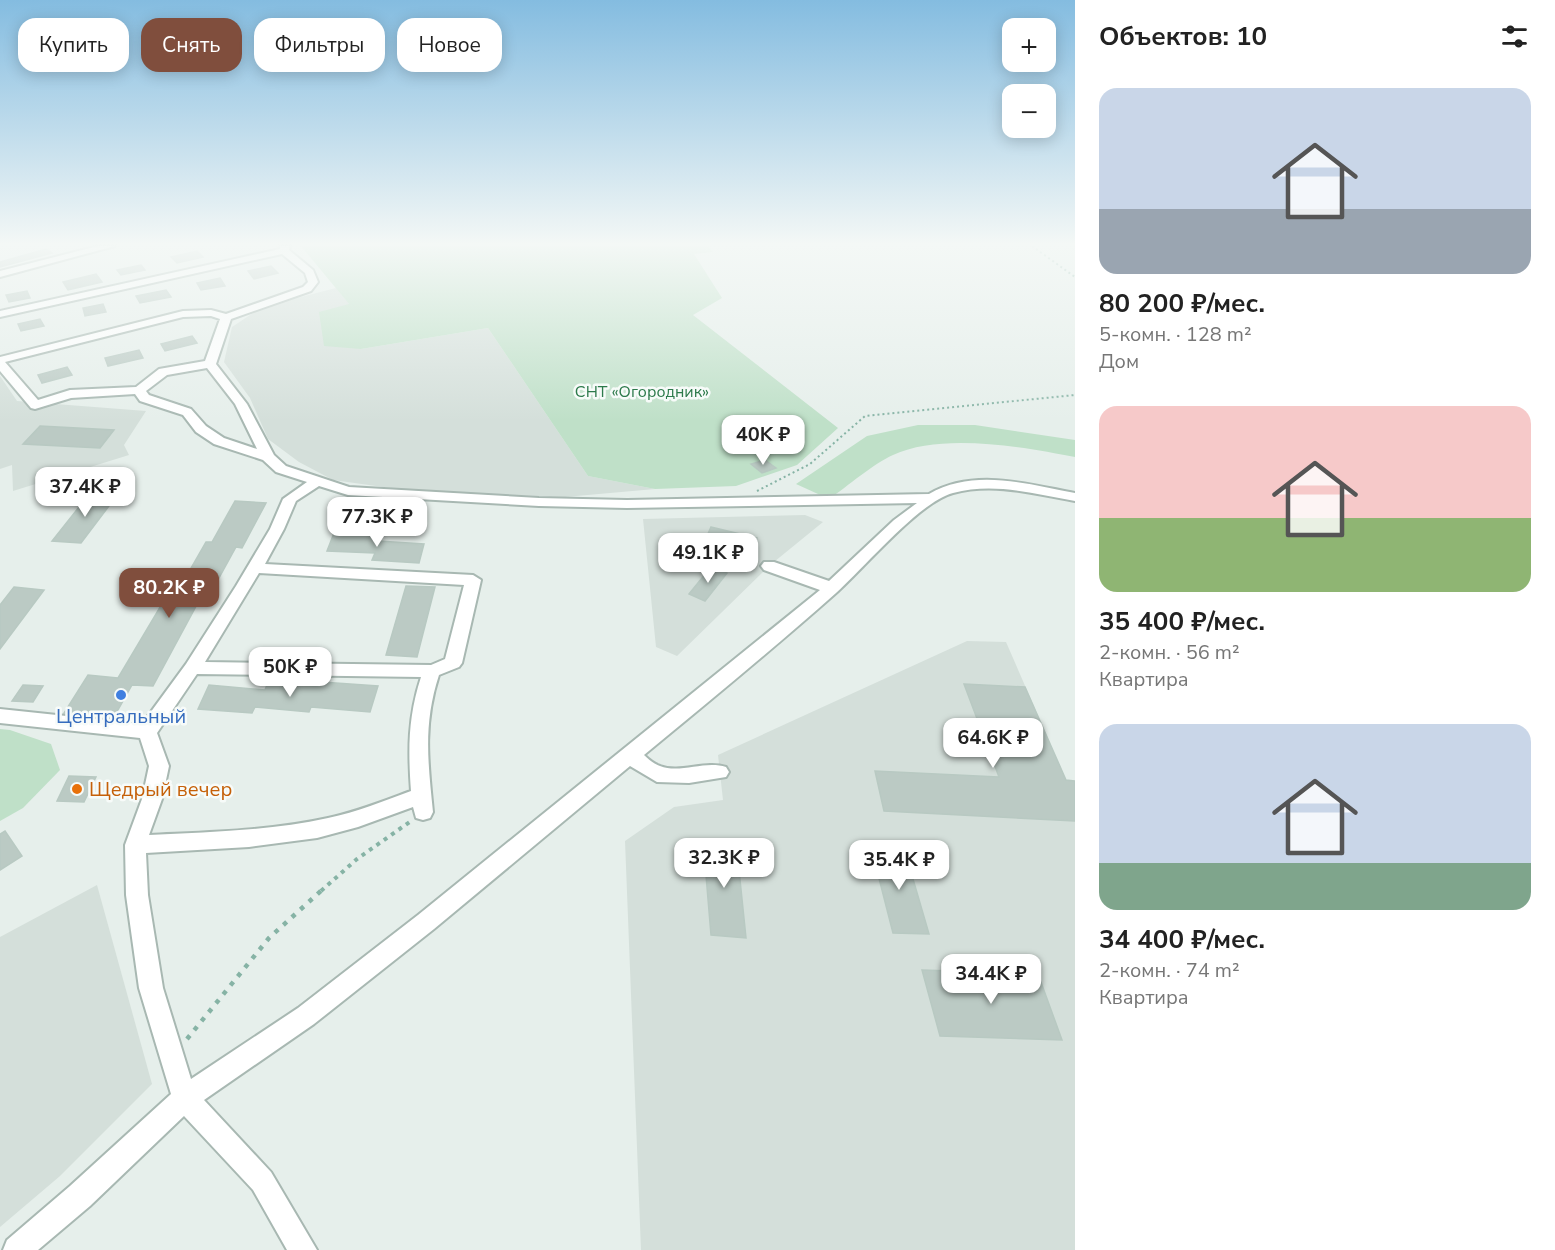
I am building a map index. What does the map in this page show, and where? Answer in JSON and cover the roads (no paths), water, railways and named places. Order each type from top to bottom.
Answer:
[{"type":"street","points":[[0,314],[42,304]]},
{"type":"street","points":[[210,364],[163,372],[139,390],[70,394],[35,405],[0,362],[183,314],[210,313],[226,317],[263,304]]},
{"type":"street","points":[[210,364],[226,317]]},
{"type":"street","points":[[210,364],[226,381],[241,404],[268,457],[281,469],[348,491],[627,504],[932,498]]},
{"type":"street","points":[[139,390],[144,398],[186,412],[201,429],[219,441],[268,457]]},
{"type":"street","points":[[147,732],[192,668],[254,568],[277,529],[290,499],[318,481]]},
{"type":"street","points":[[17,1250],[80,1196],[185,1098],[306,1016],[426,922],[832,588],[899,523],[932,498],[946,490],[975,484],[1005,484],[1075,497]]},
{"type":"street","points":[[769,566],[832,588]]},
{"type":"street","points":[[192,668],[432,670],[453,663],[473,580],[254,568]]},
{"type":"street","points":[[135,845],[230,839],[317,829],[423,803],[418,756],[421,704],[432,670]]},
{"type":"street","points":[[0,716],[147,732]]},
{"type":"street","points":[[147,732],[159,766],[152,799],[135,845],[137,895],[151,988],[185,1098],[262,1181],[303,1250]]},
{"type":"street","points":[[628,755],[657,774],[689,775],[719,772]]},
{"type":"place","name":"Центральный","points":[[121,695]]},
{"type":"place","name":"Щедрый вечер","points":[[77,789]]},
{"type":"park label","name":"СНТ «Огородник»","points":[[642,392]]}]
